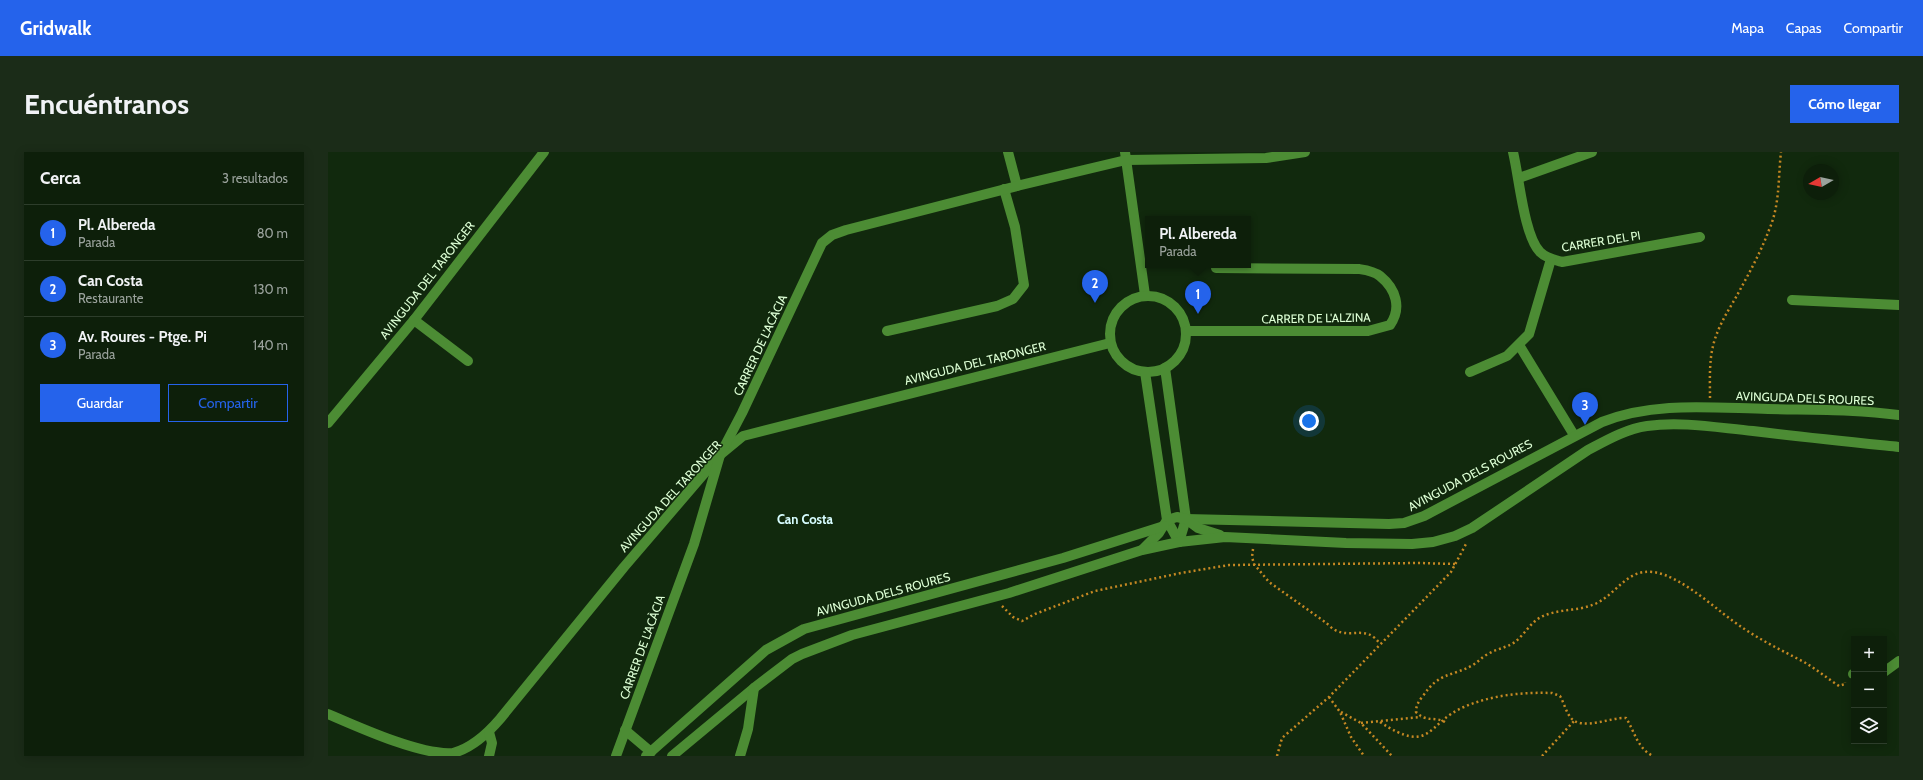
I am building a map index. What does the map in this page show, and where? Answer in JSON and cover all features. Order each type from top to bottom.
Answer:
[{"type":"street","name":"AVINGUDA DEL TARONGER","points":[[328,423],[414,320],[544,152]]},
{"type":"street","points":[[1008,152],[1017,186]]},
{"type":"street","name":"CARRER DE L'ACÀCIA","points":[[616,756],[694,544],[720,455],[742,413],[822,243],[832,236],[846,230],[1017,186],[1125,156],[1223,155],[1266,158],[1306,152]]},
{"type":"street","name":"CARRER DEL PI","points":[[1513,152],[1528,229],[1540,252],[1551,259],[1562,262],[1700,237]]},
{"type":"street","points":[[1519,178],[1592,152]]},
{"type":"street","points":[[1125,156],[1145,295]]},
{"type":"street","points":[[887,331],[997,306],[1013,299],[1021,290],[1024,285],[1015,227],[1004,189]]},
{"type":"street","points":[[1470,372],[1507,356],[1529,334],[1551,259]]},
{"type":"street","name":"CARRER DE L'ALZINA","points":[[1187,331],[1368,331],[1390,326],[1396,317],[1398,307],[1392,290],[1379,275],[1370,271],[1359,269],[1216,268]]},
{"type":"street","points":[[1145,295],[1158,296],[1169,301],[1184,319],[1187,331],[1185,344],[1180,354],[1173,362],[1165,368],[1145,372],[1131,368],[1122,363],[1115,355],[1110,343],[1109,334],[1110,323],[1116,312],[1128,300],[1145,295]]},
{"type":"street","points":[[1792,300],[1899,305]]},
{"type":"street","points":[[414,320],[468,361]]},
{"type":"street","name":"AVINGUDA DEL TARONGER","points":[[328,714],[416,750],[444,755],[464,748],[489,732],[624,567],[720,455],[743,436],[1110,343]]},
{"type":"street","points":[[1519,345],[1574,435]]},
{"type":"street","points":[[1165,368],[1186,519],[1179,542]]},
{"type":"street","points":[[1145,372],[1165,523],[1179,542]]},
{"type":"street","name":"AVINGUDA DELS ROURES","points":[[649,754],[766,650],[804,629],[1063,558],[1165,523],[1176,517],[1186,519],[1389,524],[1404,523],[1424,516],[1574,435],[1620,415],[1644,409],[1710,408],[1850,411],[1899,415]]},
{"type":"street","points":[[672,756],[754,688],[792,659],[827,644],[1053,580],[1142,550],[1179,542],[1226,537],[1346,543],[1412,544],[1433,542],[1455,536],[1472,528],[1588,450],[1626,431],[1647,426],[1669,425],[1744,430],[1899,447]]},
{"type":"street","points":[[1186,519],[1198,528],[1226,537]]},
{"type":"street","points":[[1142,550],[1165,523]]},
{"type":"street","points":[[1887,670],[1899,661]]},
{"type":"street","points":[[740,756],[748,729],[754,688]]},
{"type":"street","points":[[626,730],[649,754]]},
{"type":"street","points":[[489,732],[492,743],[490,756]]},
{"type":"path","points":[[1710,408],[1710,366],[1713,346],[1725,315],[1745,280],[1769,231],[1775,214],[1782,152]]},
{"type":"path","points":[[1277,756],[1282,738],[1329,697],[1451,572],[1472,528]]},
{"type":"path","points":[[1255,538],[1252,557],[1254,564],[1269,582],[1325,622],[1333,630],[1346,633],[1358,632],[1371,634],[1380,644]]},
{"type":"path","points":[[997,596],[1003,609],[1012,617],[1022,621],[1035,614],[1095,591],[1181,573],[1229,565],[1455,564]]},
{"type":"path","points":[[1445,722],[1442,720],[1428,720],[1421,717],[1416,712],[1416,706],[1430,686],[1442,676],[1472,665],[1489,653],[1504,648],[1516,641],[1540,617],[1558,611],[1583,609],[1598,603],[1625,579],[1635,574],[1652,572],[1661,574],[1695,592],[1743,629],[1815,669],[1839,686],[1845,684],[1851,676]]},
{"type":"path","points":[[1434,734],[1445,722],[1462,708],[1476,702],[1495,696],[1540,693],[1560,696],[1570,717],[1574,721],[1596,723],[1618,717],[1626,718],[1636,739],[1646,753],[1653,756]]},
{"type":"path","points":[[1329,697],[1340,712],[1351,737],[1364,756]]},
{"type":"path","points":[[1340,712],[1361,723],[1392,756]]},
{"type":"path","points":[[1361,723],[1421,717]]},
{"type":"path","points":[[1542,756],[1574,721]]},
{"type":"path","points":[[1380,722],[1399,738]]},
{"type":"place","name":"Can Costa","points":[[1095,303]]},
{"type":"place","name":"Pl. Albereda","points":[[1198,314]]},
{"type":"place","name":"Av. Roures - Ptge. Pi","points":[[1585,425]]},
{"type":"district","name":"Can Costa","points":[[805,519]]}]
